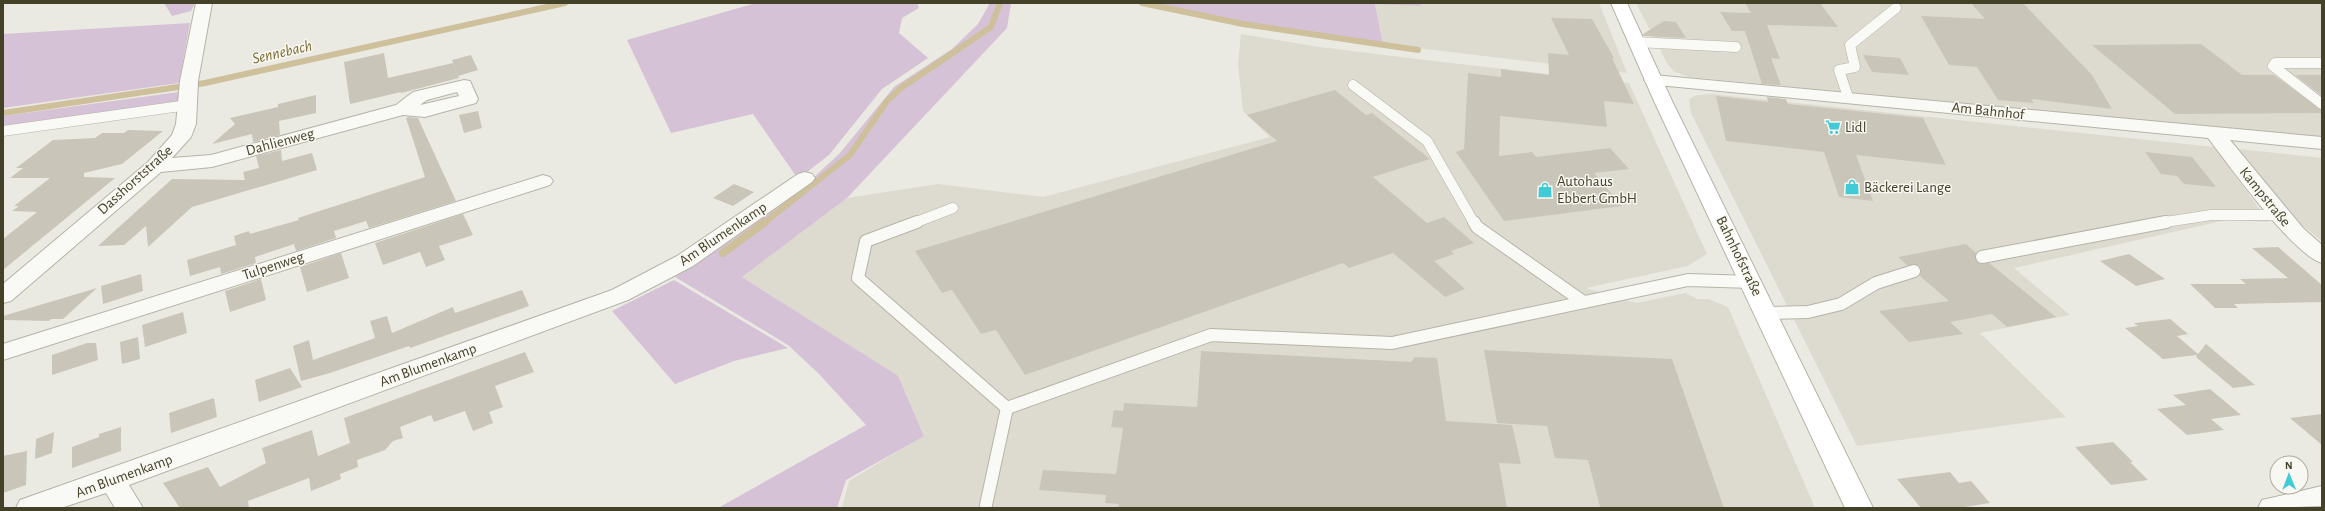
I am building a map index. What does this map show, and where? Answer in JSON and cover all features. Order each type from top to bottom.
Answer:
[{"type":"main road","name":"Bahnhofstraße","points":[[1619,3],[1654,80],[1767,313],[1859,508]]},
{"type":"street","name":"Dasshorststraße","points":[[3,296],[155,166],[181,137],[186,124],[188,92],[204,3]]},
{"type":"street","name":"Am Bahnhof","points":[[1654,80],[1848,97],[2322,143]]},
{"type":"street","name":"Dahlienweg","points":[[155,166],[212,161],[403,109]]},
{"type":"street","name":"Kampstraße","points":[[2214,133],[2295,233],[2322,256]]},
{"type":"street","name":"Am Blumenkamp","points":[[30,508],[112,480],[620,295],[685,261],[804,178]]},
{"type":"street","name":"Tulpenweg","points":[[3,352],[542,181]]},
{"type":"street","points":[[112,480],[129,508]]},
{"type":"street","points":[[2272,508],[2322,496]]},
{"type":"lane","points":[[1848,97],[1839,70],[1855,67],[1850,44],[1896,8]]},
{"type":"lane","points":[[1636,42],[1736,47]]},
{"type":"lane","points":[[2322,63],[2275,63],[2273,66],[2322,104]]},
{"type":"lane","points":[[1353,85],[1427,141],[1477,227],[1582,301]]},
{"type":"lane","points":[[3,131],[188,92]]},
{"type":"lane","points":[[953,208],[866,241],[858,278],[1007,408]]},
{"type":"lane","points":[[1982,257],[2136,226],[2211,215],[2280,215]]},
{"type":"lane","points":[[1767,313],[1808,312],[1841,304],[1876,283],[1914,271]]},
{"type":"lane","points":[[1007,408],[1211,335],[1392,342],[1688,280],[1752,282]]},
{"type":"lane","points":[[986,505],[1007,408]]},
{"type":"shaded area","points":[[164,3],[195,3],[191,11],[172,16]]},
{"type":"shaded area","points":[[756,3],[917,3],[919,8],[902,18],[899,33],[928,58],[882,89],[829,155],[798,179],[753,114],[671,133],[627,40]]},
{"type":"shaded area","points":[[990,3],[1011,3],[1007,28],[847,198],[742,277],[898,376],[924,436],[846,480],[837,508],[718,508],[866,425],[818,373],[788,345],[675,277],[810,181],[840,153],[894,87],[952,49],[978,24]]},
{"type":"shaded area","points":[[1151,3],[1420,3],[1421,6],[1375,4],[1383,44],[1244,23]]},
{"type":"shaded area","points":[[1375,3],[1421,6],[1420,3],[1599,3],[1627,73],[1383,44]]},
{"type":"shaded area","points":[[1636,3],[2322,3],[2322,138],[1689,77],[1675,72],[1668,65]]},
{"type":"shaded area","points":[[190,23],[179,83],[3,108],[3,34]]},
{"type":"shaded area","points":[[1241,34],[1320,47],[1629,83],[1707,254],[1688,266],[1586,288],[1636,303],[1686,293],[1697,299],[1708,299],[1728,307],[1815,508],[842,508],[849,481],[924,435],[897,376],[742,277],[847,198],[938,184],[1043,197],[1270,137],[1243,111],[1238,64]]},
{"type":"shaded area","points":[[179,92],[178,104],[3,128],[3,116]]},
{"type":"shaded area","points":[[1712,94],[2214,147],[2269,222],[2226,220],[2014,268],[2070,315],[1980,333],[2066,417],[1857,446],[1691,113],[1689,99],[1697,95]]},
{"type":"shaded area","points":[[2239,149],[2322,158],[2322,241],[2298,222]]},
{"type":"shaded area","points":[[674,280],[788,348],[734,361],[675,384],[612,311]]},
{"type":"building","points":[[1745,3],[1820,3],[1838,27],[1767,25],[1780,59],[1771,58],[1781,85],[1762,84],[1745,31],[1732,31],[1720,12],[1751,13]]},
{"type":"building","points":[[1971,3],[2023,3],[2092,75],[2112,109],[2031,99],[2034,103],[1998,100],[1977,67],[1949,65],[1921,16],[1985,19]]},
{"type":"building","points":[[1551,18],[1592,19],[1614,58],[1612,58],[1634,104],[1604,101],[1607,127],[1500,116],[1499,156],[1532,152],[1536,157],[1610,148],[1629,169],[1594,173],[1622,206],[1504,221],[1456,152],[1464,149],[1468,73],[1501,77],[1501,69],[1549,75],[1548,53],[1569,55]]},
{"type":"building","points":[[1664,21],[1676,22],[1686,38],[1644,36],[1643,34]]},
{"type":"building","points":[[2201,44],[2242,75],[2274,75],[2322,110],[2322,113],[2175,114],[2092,45]]},
{"type":"building","points":[[384,53],[388,78],[453,63],[459,78],[350,104],[344,62]]},
{"type":"building","points":[[471,55],[478,70],[458,76],[452,60]]},
{"type":"building","points":[[1863,55],[1900,58],[1909,75],[1872,72]]},
{"type":"building","points":[[2295,75],[2322,75],[2322,96]]},
{"type":"building","points":[[1335,90],[1366,115],[1372,113],[1430,159],[1373,177],[1427,223],[1444,217],[1474,243],[1451,251],[1454,254],[1434,261],[1465,289],[1445,297],[1393,253],[1349,268],[1343,263],[1025,375],[996,330],[981,334],[952,290],[942,293],[915,251],[1277,141],[1247,115]]},
{"type":"building","points":[[316,95],[316,113],[279,121],[280,135],[253,142],[252,134],[212,144],[235,124],[230,118],[278,107],[278,104]]},
{"type":"building","name":"Lidl","points":[[1716,96],[1768,102],[1767,97],[1786,99],[1788,104],[1923,118],[1946,165],[1856,155],[1873,201],[1839,197],[1824,152],[1726,141]]},
{"type":"building","points":[[478,111],[482,128],[464,133],[459,115]]},
{"type":"building","points":[[406,118],[418,118],[456,201],[369,228],[366,221],[334,231],[336,238],[296,251],[294,244],[255,257],[256,263],[221,274],[220,267],[190,276],[187,260],[236,245],[234,236],[249,231],[250,234],[299,220],[298,218],[425,177]]},
{"type":"building","points":[[128,130],[163,131],[122,164],[84,173],[84,177],[115,178],[3,270],[3,239],[37,212],[12,211],[19,206],[14,206],[50,178],[10,178],[23,168],[16,168],[53,140],[95,138],[102,133],[124,133]]},
{"type":"building","points":[[281,150],[282,161],[312,153],[317,170],[192,207],[148,247],[146,226],[124,245],[98,246],[172,179],[245,180],[243,172],[259,168],[256,156]]},
{"type":"building","points":[[2145,152],[2192,157],[2216,187],[2184,184],[2177,176],[2161,174]]},
{"type":"building","points":[[734,184],[754,192],[733,206],[713,198]]},
{"type":"building","points":[[463,214],[473,235],[439,246],[445,260],[426,267],[420,252],[383,265],[375,243]]},
{"type":"building","points":[[1966,244],[1976,253],[1975,258],[1977,262],[1980,264],[1989,263],[2056,317],[2007,327],[1992,314],[1950,322],[1963,334],[1909,342],[1879,311],[1949,301],[1920,276],[1921,269],[1919,265],[1907,265],[1898,257]]},
{"type":"building","points":[[2278,247],[2322,285],[2322,302],[2234,304],[2238,308],[2215,308],[2190,284],[2246,284],[2240,279],[2288,278],[2252,248]]},
{"type":"building","points":[[341,253],[349,278],[307,292],[300,267]]},
{"type":"building","points":[[2129,254],[2165,279],[2136,286],[2100,261]]},
{"type":"building","points":[[141,274],[143,291],[103,304],[101,286]]},
{"type":"building","points":[[261,279],[266,300],[230,312],[225,291]]},
{"type":"building","points":[[97,288],[63,319],[51,319],[49,321],[4,320],[3,316]]},
{"type":"building","points":[[522,290],[529,306],[410,348],[409,346],[330,373],[301,381],[293,346],[309,340],[313,360],[375,338],[370,321],[387,316],[392,333],[453,307],[455,313]]},
{"type":"building","points":[[183,312],[187,333],[145,347],[142,325]]},
{"type":"building","points":[[2170,319],[2188,334],[2177,336],[2198,354],[2206,344],[2255,385],[2233,388],[2196,357],[2197,355],[2163,359],[2125,328],[2138,326],[2134,323]]},
{"type":"building","points":[[138,337],[140,359],[122,364],[120,342]]},
{"type":"building","points":[[87,343],[96,343],[98,360],[52,375],[52,355]]},
{"type":"building","points":[[1484,350],[1672,359],[1724,508],[1600,507],[1588,460],[1555,458],[1547,426],[1497,423]]},
{"type":"building","points":[[1201,351],[1411,362],[1415,357],[1437,358],[1446,421],[1512,425],[1521,464],[1499,463],[1507,508],[1118,508],[1119,504],[1105,503],[1106,495],[1039,490],[1043,470],[1116,474],[1123,428],[1111,427],[1114,410],[1123,411],[1124,403],[1197,407]]},
{"type":"building","points":[[525,352],[534,372],[495,386],[503,407],[489,412],[493,423],[473,431],[465,411],[434,422],[431,415],[400,427],[403,438],[393,441],[385,450],[357,460],[358,467],[340,474],[341,479],[311,491],[309,478],[248,501],[249,508],[180,508],[163,483],[208,467],[220,487],[266,463],[262,448],[312,430],[318,456],[350,443],[344,418]]},
{"type":"building","points":[[290,368],[302,387],[259,402],[255,380]]},
{"type":"building","points":[[2210,389],[2241,415],[2211,419],[2224,430],[2187,435],[2157,409],[2186,405],[2173,395]]},
{"type":"building","points":[[214,398],[217,417],[171,433],[169,413]]},
{"type":"building","points":[[2322,414],[2322,445],[2290,418]]},
{"type":"building","points":[[121,427],[121,451],[72,468],[72,447],[99,437],[99,434]]},
{"type":"building","points":[[54,432],[52,453],[35,459],[36,439]]},
{"type":"building","points":[[2113,442],[2148,480],[2111,485],[2075,447]]},
{"type":"building","points":[[27,451],[26,485],[3,493],[3,456]]},
{"type":"building","points":[[1950,472],[1959,483],[1971,481],[1990,503],[1959,508],[1921,508],[1897,479]]},
{"type":"waterway","name":"Sennebach","points":[[3,113],[205,83],[565,3]]},
{"type":"waterway","points":[[764,223],[850,155],[887,101],[901,88],[991,27],[1000,3]]},
{"type":"waterway","points":[[1142,3],[1243,24],[1418,50]]},
{"type":"waterway","points":[[723,253],[765,222]]},
{"type":"place","name":"Lidl","points":[[1833,127]]},
{"type":"place","name":"Bäckerei Lange","points":[[1852,187]]},
{"type":"place","name":"Autohaus Ebbert GmbH","points":[[1545,190]]}]
